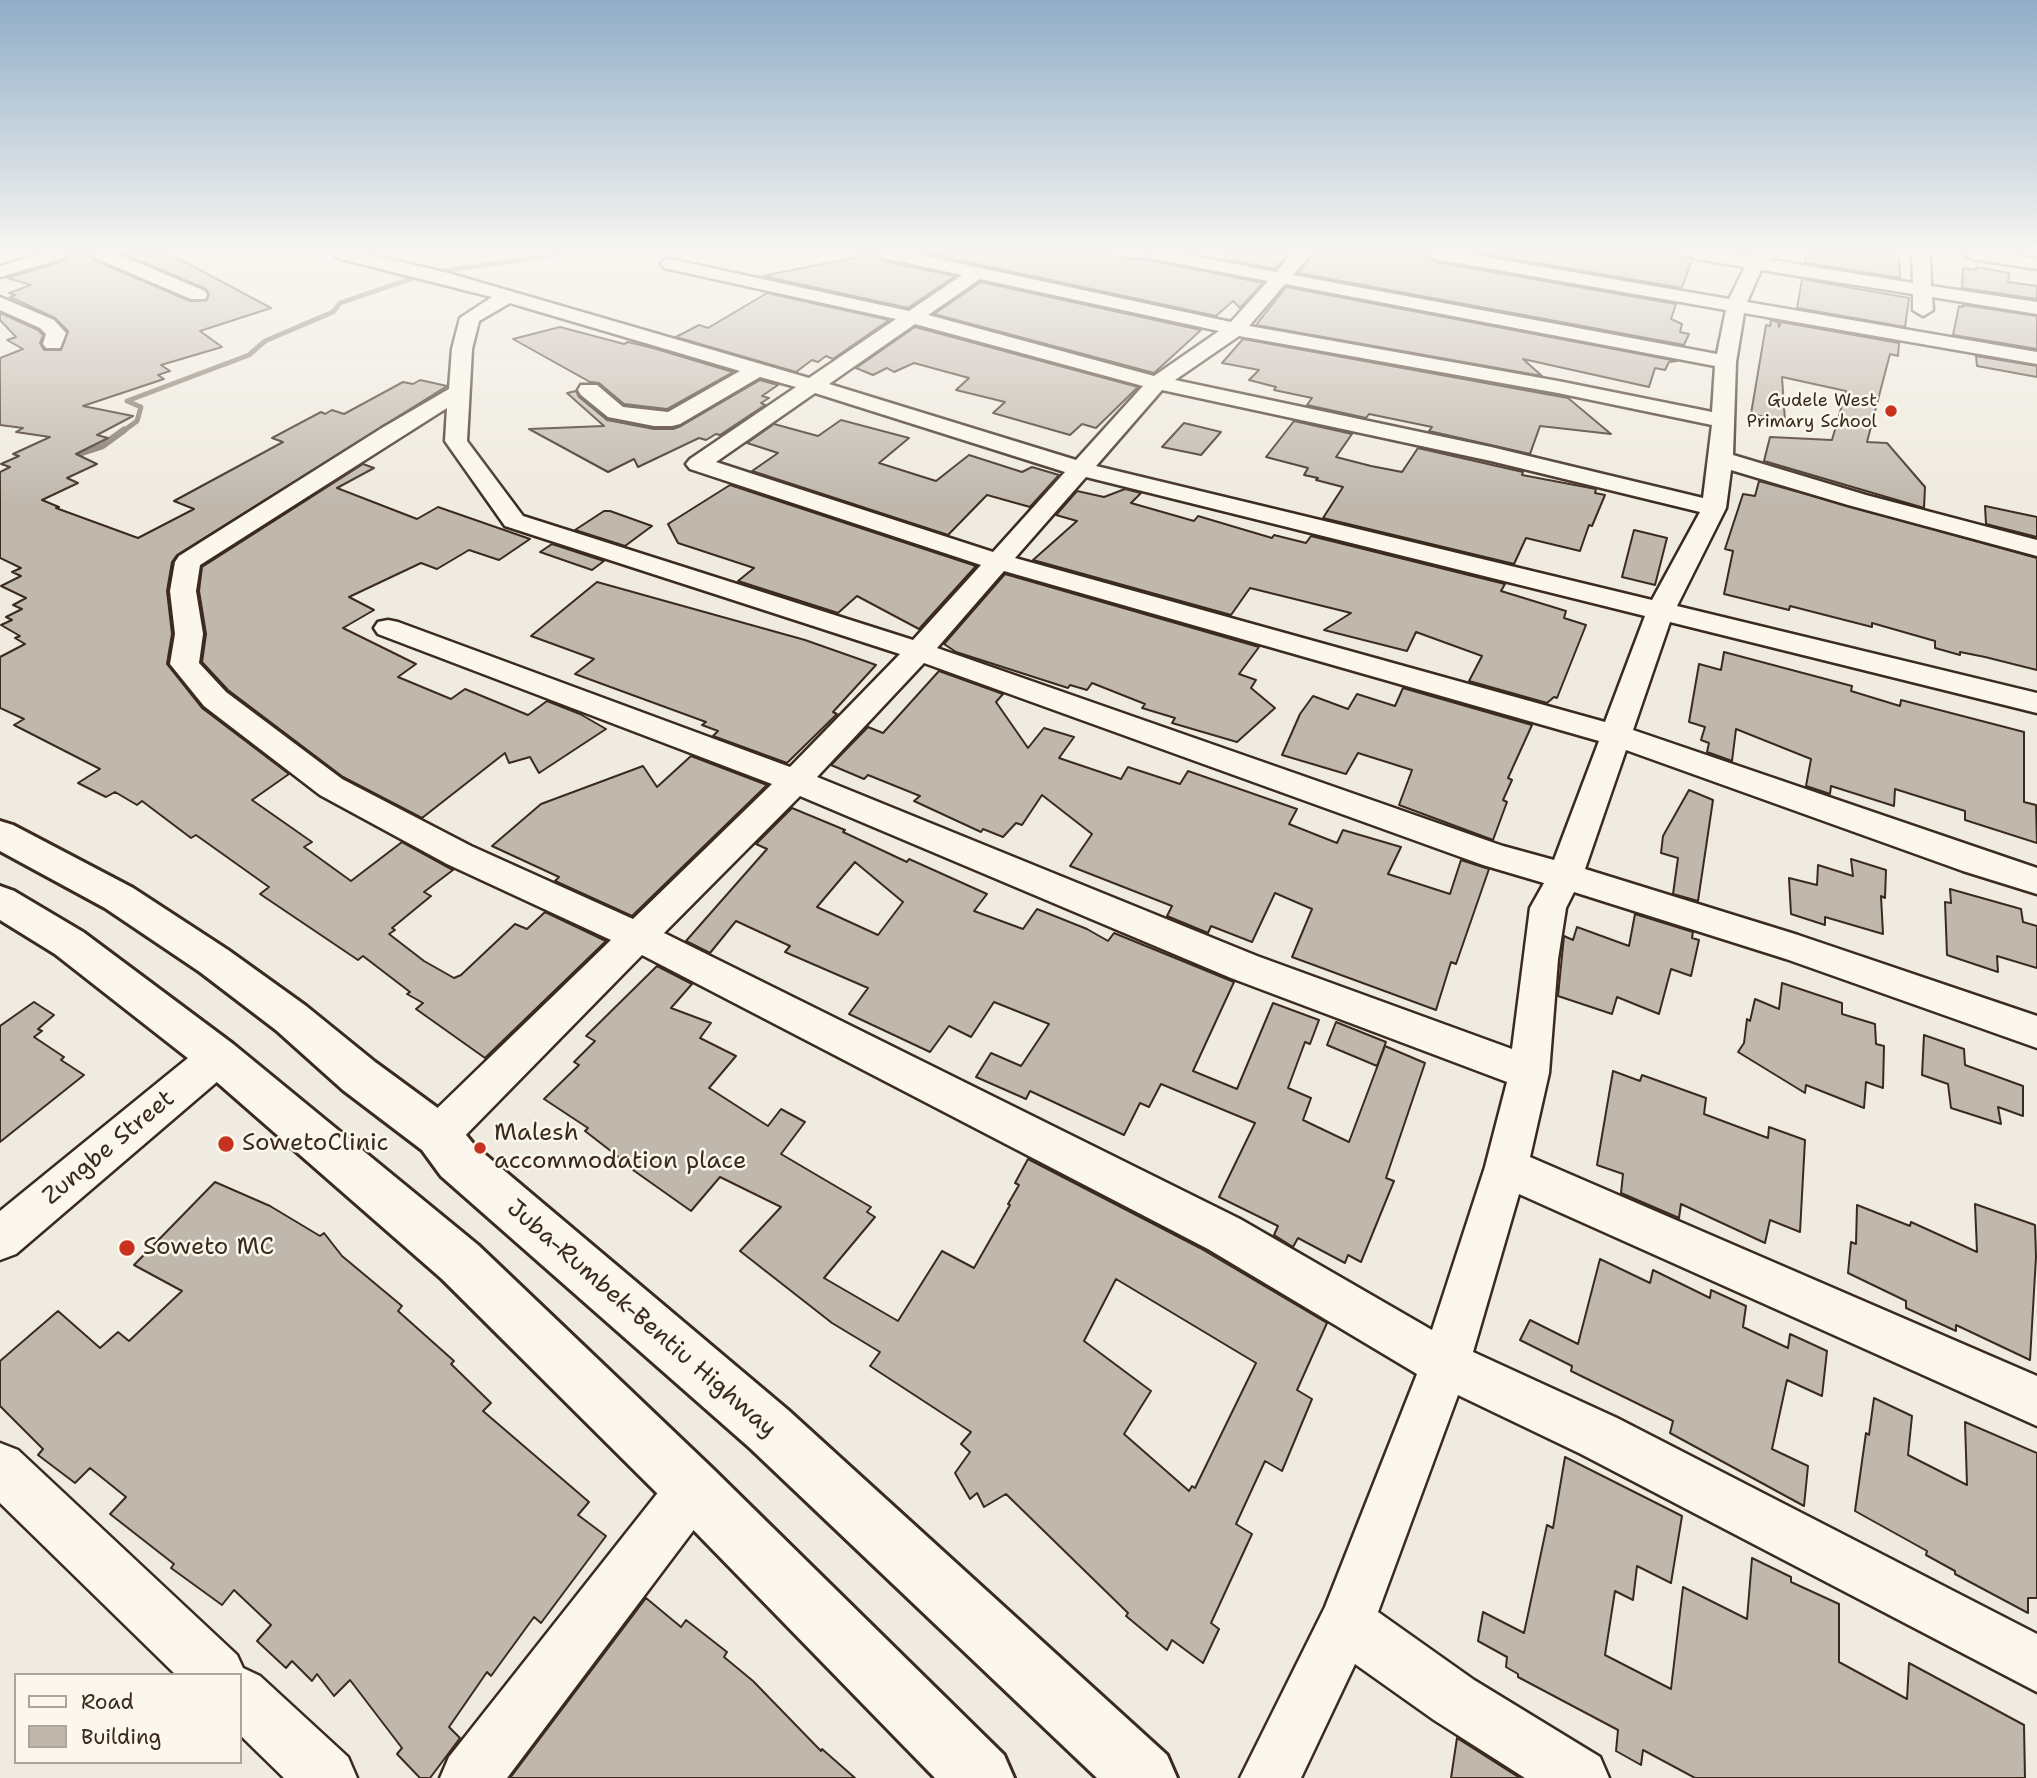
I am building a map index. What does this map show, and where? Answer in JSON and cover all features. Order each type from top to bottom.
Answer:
[{"type":"highway","name":"Juba-Rumbek-Bentiu Highway","points":[[0,834],[119,898],[214,961],[291,1018],[359,1076],[438,1135],[458,1161],[769,1429],[1144,1778]]},
{"type":"highway","points":[[0,901],[69,943],[218,1057],[460,1262],[693,1489],[981,1778]]},
{"type":"street","points":[[53,344],[55,337]]},
{"type":"street","points":[[464,337],[461,349],[456,441],[514,521],[919,651],[1495,856],[1566,875],[1798,949],[2037,1032]]},
{"type":"street","points":[[648,337],[1080,469],[2037,703]]},
{"type":"street","points":[[884,337],[698,464],[996,561],[1615,736],[1975,862],[2037,881]]},
{"type":"street","points":[[986,337],[1157,383],[1492,454],[1714,508]]},
{"type":"street","points":[[438,1135],[795,780],[919,651],[996,561],[1157,383],[1223,337]]},
{"type":"street","points":[[1279,337],[1558,387],[1722,421]]},
{"type":"street","points":[[1623,337],[1726,362]]},
{"type":"street","points":[[1270,1778],[1346,1623],[1445,1364],[1506,1167],[1529,1073],[1540,959],[1548,908],[1566,875],[1660,612],[1714,508],[1721,459],[1726,362],[1730,337]]},
{"type":"street","points":[[1918,337],[2037,358]]},
{"type":"street","points":[[589,390],[616,412],[654,419],[672,419],[758,369]]},
{"type":"street","points":[[458,393],[390,433],[188,562],[183,591],[189,634],[184,664],[215,699],[331,787],[459,855],[637,936],[1224,1234],[1445,1364],[1599,1436],[2037,1664]]},
{"type":"street","points":[[1721,459],[1857,500],[2037,548]]},
{"type":"street","points":[[388,628],[795,780],[1244,967],[1529,1073]]},
{"type":"street","name":"Zungbe Street","points":[[0,1239],[218,1057]]},
{"type":"street","points":[[1506,1167],[2037,1401]]},
{"type":"street","points":[[0,1468],[215,1673]]},
{"type":"street","points":[[470,1778],[693,1489]]},
{"type":"street","points":[[1346,1623],[1454,1700],[1579,1778]]},
{"type":"street","points":[[242,1698],[327,1778]]},
{"type":"building","points":[[16,337],[42,337],[40,343],[44,350],[61,350],[66,337],[208,337],[222,347],[161,365],[170,371],[158,375],[164,379],[83,406],[133,416],[97,435],[108,438],[76,454],[97,464],[67,478],[78,483],[42,500],[59,507],[56,508],[138,538],[194,509],[174,501],[283,442],[272,438],[321,412],[325,414],[332,410],[344,414],[403,382],[413,384],[420,380],[447,386],[177,555],[172,562],[167,591],[172,634],[167,664],[202,708],[289,774],[252,800],[312,842],[304,847],[351,881],[402,842],[453,870],[424,892],[431,896],[392,928],[395,930],[389,934],[424,961],[454,978],[461,975],[515,924],[527,929],[545,912],[606,941],[485,1058],[416,1009],[423,1003],[407,994],[410,992],[363,956],[358,960],[260,894],[269,887],[196,835],[191,838],[142,801],[137,805],[115,792],[106,797],[78,783],[100,769],[14,725],[24,719],[0,708],[0,657],[25,644],[15,638],[20,636],[1,625],[12,620],[6,617],[22,609],[13,605],[26,598],[1,586],[21,576],[12,572],[21,568],[0,558],[0,472],[10,467],[1,464],[19,456],[13,454],[50,437],[16,432],[23,428],[0,425],[0,358],[23,349],[7,340]]},
{"type":"building","points":[[598,337],[653,348],[733,372],[667,409],[624,404],[599,383],[590,382],[513,339]]},
{"type":"building","points":[[676,337],[865,337],[833,359],[826,356],[818,362],[812,360],[796,372]]},
{"type":"building","points":[[901,337],[952,337],[1138,387],[1096,428],[1082,424],[1070,435],[993,413],[1005,402],[956,390],[969,378],[914,363],[894,372],[887,368],[873,375],[856,368]]},
{"type":"building","points":[[1020,337],[1193,337],[1154,373]]},
{"type":"building","points":[[1323,337],[1550,337],[1677,361],[1669,362],[1665,370],[1655,368],[1649,387],[1523,359],[1542,376]]},
{"type":"building","points":[[1641,337],[1688,337],[1684,345]]},
{"type":"building","points":[[1764,337],[1865,337],[1899,343],[1898,356],[1890,354],[1867,442],[1887,443],[1925,487],[1924,508],[1764,461],[1770,437],[1832,440],[1846,391],[1782,377],[1785,421],[1751,414]]},
{"type":"building","points":[[1965,337],[2037,337],[2037,349]]},
{"type":"building","points":[[1243,339],[1568,398],[1611,434],[1540,426],[1530,454],[1429,431],[1432,427],[1369,414],[1366,418],[1307,405],[1312,398],[1274,390],[1276,387],[1249,380],[1259,370],[1222,363]]},
{"type":"building","points":[[1976,356],[2037,366],[2037,377],[1977,366]]},
{"type":"building","points":[[760,380],[778,385],[762,396],[769,398],[761,403],[765,405],[720,435],[716,434],[706,440],[699,438],[638,467],[634,459],[608,472],[529,429],[604,426],[567,393],[576,391],[579,397],[607,420],[654,429],[673,429]]},
{"type":"building","points":[[841,420],[909,438],[879,463],[936,481],[969,455],[1022,472],[1032,467],[1059,475],[1030,507],[987,495],[948,535],[752,471],[778,453],[747,443],[774,424],[818,436]]},
{"type":"building","points":[[1294,421],[1352,434],[1336,457],[1371,466],[1402,472],[1418,448],[1523,472],[1522,475],[1596,489],[1595,493],[1605,495],[1592,526],[1589,525],[1580,551],[1526,538],[1514,564],[1323,518],[1343,487],[1304,475],[1308,468],[1266,457]]},
{"type":"building","points":[[1184,423],[1221,432],[1201,455],[1162,447]]},
{"type":"building","points":[[363,464],[374,468],[337,488],[417,519],[438,507],[530,539],[499,560],[469,550],[437,569],[421,563],[349,597],[374,610],[343,628],[416,664],[398,677],[451,699],[465,689],[528,715],[547,701],[580,714],[606,729],[539,773],[530,757],[509,763],[505,753],[422,818],[343,777],[228,690],[202,662],[206,634],[199,591],[202,567]]},
{"type":"building","points":[[1759,481],[2037,558],[2037,670],[1935,648],[1935,641],[1872,623],[1872,627],[1790,606],[1789,610],[1724,594],[1733,551],[1725,549],[1743,494],[1755,496]]},
{"type":"building","points":[[730,485],[976,566],[919,629],[857,596],[838,613],[738,581],[754,568],[678,543],[668,524]]},
{"type":"building","points":[[1125,489],[1141,493],[1131,503],[1194,521],[1198,516],[1272,538],[1274,535],[1306,543],[1311,536],[1505,584],[1501,591],[1566,611],[1564,618],[1586,625],[1557,698],[1554,697],[1547,703],[1469,681],[1482,656],[1416,632],[1407,651],[1324,630],[1351,613],[1250,588],[1231,615],[1033,560],[1077,521],[1056,515],[1077,491],[1104,497]]},
{"type":"building","points":[[1985,506],[2037,517],[2037,537],[1986,524]]},
{"type":"building","points":[[604,511],[652,526],[625,546],[575,530]]},
{"type":"building","points":[[1634,530],[1667,538],[1655,585],[1622,577]]},
{"type":"building","points":[[552,544],[604,561],[592,570],[540,552]]},
{"type":"building","points":[[1005,574],[1259,647],[1239,674],[1256,680],[1251,688],[1275,708],[1237,742],[1172,723],[1175,718],[1142,708],[1145,704],[1092,683],[1087,690],[1070,685],[1068,688],[956,652],[944,644]]},
{"type":"building","points":[[597,582],[805,640],[876,665],[833,712],[837,714],[787,763],[713,736],[718,731],[702,725],[706,722],[575,674],[594,659],[531,636]]},
{"type":"building","points":[[1724,652],[1852,686],[1851,691],[1900,706],[1901,700],[2024,732],[2024,802],[2036,805],[2037,843],[1965,820],[1965,811],[1895,789],[1894,806],[1831,786],[1830,794],[1806,786],[1811,759],[1736,729],[1732,761],[1707,752],[1709,743],[1701,740],[1705,727],[1689,722],[1699,664],[1721,670]]},
{"type":"building","points":[[939,671],[1003,694],[996,702],[1028,748],[1044,728],[1074,737],[1059,758],[1121,779],[1128,767],[1180,784],[1188,771],[1297,809],[1289,824],[1337,843],[1343,830],[1401,847],[1388,874],[1450,894],[1461,860],[1489,869],[1456,964],[1451,962],[1436,1010],[1292,957],[1312,909],[1275,893],[1252,942],[1211,926],[1208,933],[1167,916],[1172,906],[1070,866],[1092,834],[1042,795],[1022,825],[1016,823],[1003,837],[983,829],[981,832],[914,801],[920,796],[868,775],[864,779],[831,765],[868,727],[883,733]]},
{"type":"building","points":[[1403,688],[1532,725],[1508,778],[1512,780],[1503,800],[1507,802],[1493,840],[1399,805],[1412,770],[1358,753],[1346,774],[1282,755],[1300,714],[1313,696],[1348,709],[1357,694],[1395,706]]},
{"type":"building","points":[[691,756],[767,785],[632,916],[555,881],[559,877],[492,846],[541,804],[643,766],[657,787]]},
{"type":"building","points":[[1689,790],[1713,800],[1698,901],[1673,894],[1678,858],[1661,853],[1663,836]]},
{"type":"building","points":[[792,808],[845,830],[843,832],[907,862],[909,859],[987,894],[974,911],[1023,929],[1037,909],[1087,929],[1108,941],[1114,933],[1234,982],[1193,1071],[1237,1089],[1273,1003],[1319,1020],[1310,1044],[1305,1042],[1288,1088],[1311,1098],[1303,1120],[1349,1142],[1385,1046],[1425,1063],[1386,1178],[1394,1181],[1361,1262],[1348,1255],[1345,1263],[1298,1238],[1293,1247],[1274,1235],[1278,1226],[1219,1197],[1255,1123],[1161,1084],[1149,1107],[1140,1103],[1124,1135],[1030,1091],[1026,1099],[976,1077],[991,1053],[1021,1066],[1049,1024],[994,1002],[971,1037],[949,1026],[930,1052],[849,1014],[868,988],[785,952],[790,946],[736,921],[710,953],[686,941],[767,849],[756,844]],"holes":[[[855,862],[903,902],[878,935],[817,907]]]},
{"type":"building","points":[[1851,859],[1886,870],[1885,898],[1881,896],[1883,934],[1825,917],[1825,925],[1791,914],[1789,878],[1817,885],[1818,865],[1853,876]]},
{"type":"building","points":[[1950,889],[2021,909],[2023,922],[2037,926],[2037,968],[1997,956],[1998,972],[1947,955],[1945,902],[1951,903]]},
{"type":"building","points":[[1635,914],[1693,932],[1692,938],[1699,940],[1691,976],[1671,969],[1659,1014],[1617,997],[1612,1014],[1558,996],[1564,936],[1573,940],[1577,927],[1629,946]]},
{"type":"building","points":[[657,966],[692,984],[671,1008],[711,1023],[700,1038],[736,1056],[709,1088],[768,1126],[781,1109],[805,1122],[781,1154],[871,1207],[867,1212],[875,1217],[824,1278],[898,1321],[942,1251],[974,1268],[1010,1205],[1008,1204],[1019,1185],[1015,1183],[1028,1159],[1200,1248],[1327,1323],[1297,1390],[1312,1399],[1282,1471],[1265,1461],[1236,1524],[1252,1534],[1211,1623],[1219,1629],[1203,1663],[1172,1640],[1167,1650],[1126,1616],[1128,1613],[1006,1494],[984,1507],[977,1493],[970,1499],[955,1473],[970,1452],[961,1444],[971,1432],[870,1366],[880,1352],[832,1323],[740,1251],[781,1207],[720,1177],[691,1211],[633,1170],[585,1131],[588,1128],[544,1099],[579,1065],[574,1062],[595,1041],[586,1036]],"holes":[[[1116,1279],[1256,1363],[1195,1488],[1192,1486],[1189,1491],[1124,1434],[1151,1391],[1084,1341]]]},
{"type":"building","points":[[1782,983],[1842,1003],[1842,1014],[1875,1024],[1876,1044],[1884,1046],[1883,1088],[1866,1082],[1864,1108],[1806,1085],[1805,1093],[1738,1052],[1744,1043],[1747,1019],[1750,1021],[1755,999],[1779,1009]]},
{"type":"building","points":[[34,1002],[54,1015],[38,1029],[42,1031],[34,1037],[64,1057],[61,1060],[84,1075],[0,1142],[0,1026]]},
{"type":"building","points":[[1336,1022],[1386,1042],[1377,1066],[1327,1045]]},
{"type":"building","points":[[1924,1035],[1964,1049],[1965,1065],[2023,1086],[2023,1116],[1998,1107],[2001,1124],[1951,1108],[1948,1084],[1922,1075]]},
{"type":"building","points":[[1613,1071],[1640,1081],[1642,1075],[1706,1098],[1704,1114],[1768,1138],[1769,1127],[1805,1140],[1800,1232],[1770,1220],[1765,1243],[1681,1204],[1679,1218],[1621,1193],[1623,1174],[1597,1165]]},
{"type":"building","points":[[215,1182],[270,1206],[320,1236],[324,1233],[342,1256],[402,1306],[398,1311],[454,1361],[451,1364],[491,1403],[483,1411],[589,1502],[578,1515],[606,1536],[541,1623],[534,1617],[491,1676],[487,1672],[449,1727],[460,1738],[430,1778],[420,1778],[397,1754],[402,1748],[350,1680],[334,1696],[317,1674],[312,1681],[292,1661],[286,1668],[257,1641],[271,1625],[234,1590],[222,1605],[171,1568],[174,1564],[110,1514],[126,1497],[90,1468],[75,1483],[38,1455],[43,1449],[0,1406],[0,1361],[58,1311],[100,1348],[118,1332],[129,1341],[182,1291],[134,1265]]},
{"type":"building","points":[[1975,1204],[2035,1225],[2036,1257],[2030,1360],[1956,1325],[1956,1331],[1906,1308],[1906,1301],[1848,1273],[1851,1242],[1856,1244],[1857,1205],[1910,1226],[1911,1222],[1977,1252]]},
{"type":"building","points":[[1600,1259],[1650,1283],[1653,1270],[1710,1298],[1711,1290],[1746,1306],[1743,1327],[1788,1348],[1790,1334],[1827,1351],[1822,1396],[1787,1380],[1772,1449],[1808,1466],[1804,1506],[1670,1433],[1673,1421],[1571,1371],[1572,1366],[1520,1340],[1530,1320],[1578,1344]]},
{"type":"building","points":[[1874,1398],[1912,1416],[1908,1455],[1967,1485],[1965,1422],[2037,1453],[2037,1598],[2028,1598],[2028,1613],[1955,1574],[1955,1571],[1926,1555],[1927,1551],[1855,1511]]},
{"type":"building","points":[[1565,1457],[1682,1516],[1671,1583],[1637,1566],[1633,1600],[1615,1591],[1605,1655],[1671,1689],[1683,1587],[1747,1619],[1752,1558],[1791,1577],[1791,1582],[1839,1604],[1839,1662],[1907,1699],[1909,1663],[2024,1725],[2025,1778],[1695,1778],[1643,1750],[1641,1765],[1616,1751],[1618,1730],[1518,1677],[1518,1674],[1506,1667],[1507,1657],[1478,1641],[1483,1612],[1524,1633],[1547,1525],[1553,1528]]},
{"type":"building","points":[[646,1598],[681,1627],[686,1620],[727,1652],[724,1657],[753,1681],[821,1751],[822,1749],[855,1778],[510,1778]]},
{"type":"building","points":[[1457,1738],[1520,1778],[1451,1778]]},
{"type":"waterway","points":[[122,432],[137,421],[141,407],[127,401],[249,355],[265,341],[274,337]]},
{"type":"waterway","points":[[65,458],[102,446],[124,430]]},
{"type":"place","name":"Gudele West Primary School","points":[[1891,411]]},
{"type":"place","name":"SowetoClinic","points":[[226,1144]]},
{"type":"place","name":"Malesh accommodation place","points":[[480,1148]]},
{"type":"place","name":"Soweto MC","points":[[127,1248]]}]
